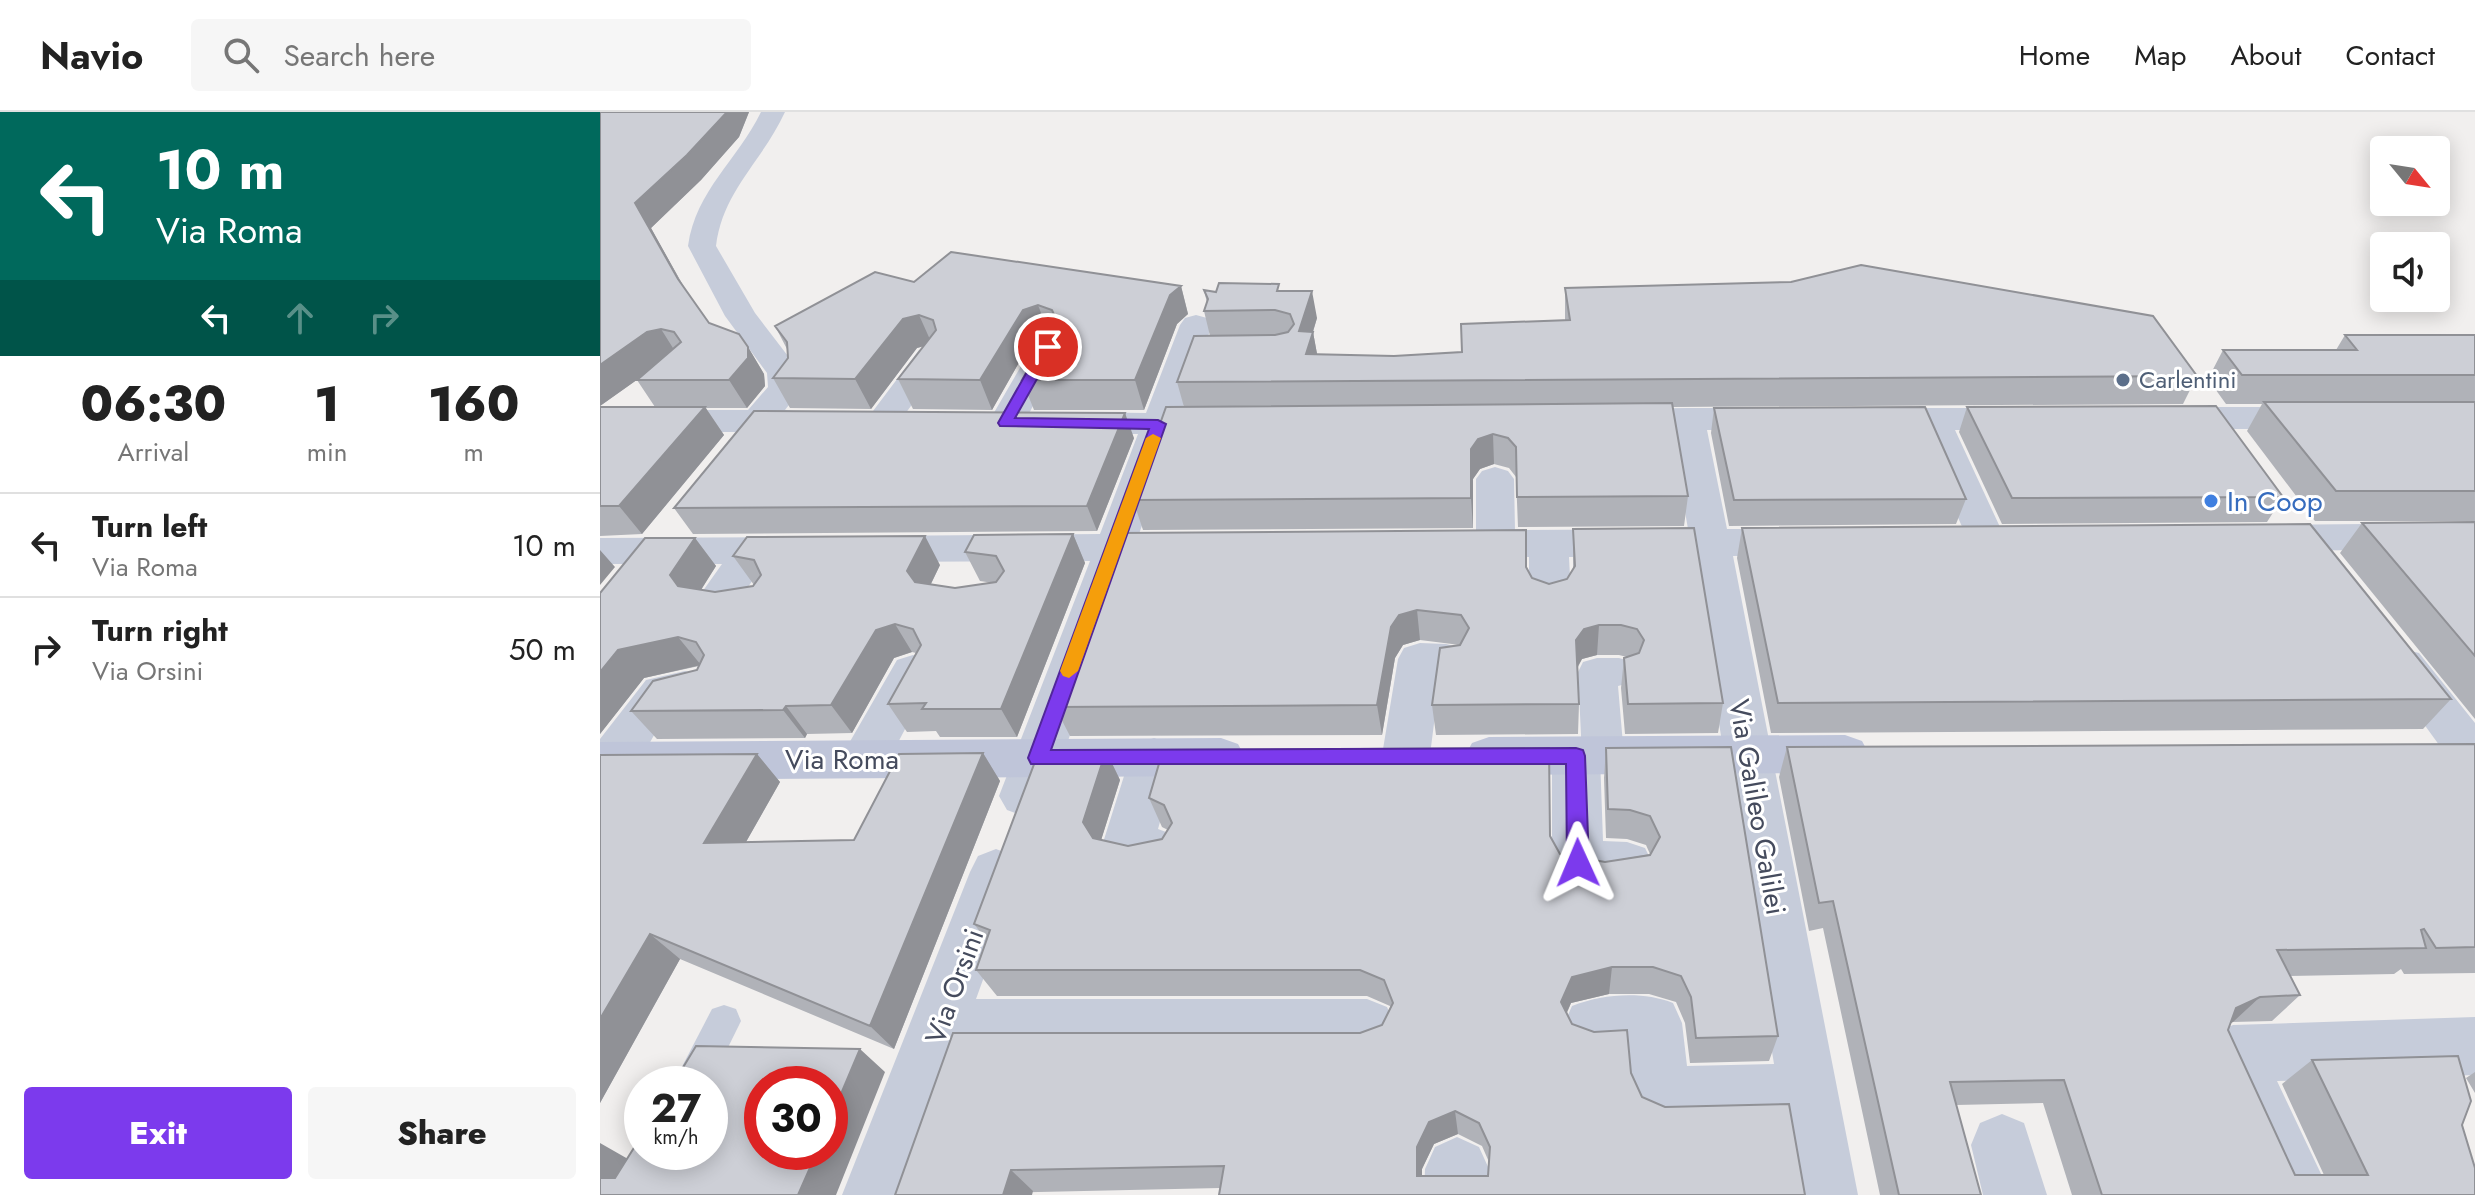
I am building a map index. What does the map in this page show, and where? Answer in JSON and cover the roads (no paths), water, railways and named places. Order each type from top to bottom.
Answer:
[{"type":"main road","points":[[2423,751],[2473,753]]},
{"type":"main road","points":[[1359,756],[1891,754]]},
{"type":"main road","name":"Via Roma","points":[[605,761],[1264,756]]},
{"type":"street","points":[[731,456],[785,388],[784,373],[741,316],[702,246],[705,223],[712,204],[760,139],[773,112]]},
{"type":"street","name":"Via Orsini","points":[[874,1195],[1038,758],[1158,424],[1200,342]]},
{"type":"street","points":[[1048,347],[990,423],[1252,423]]},
{"type":"street","points":[[856,421],[931,357]]},
{"type":"street","points":[[2188,382],[2241,454]]},
{"type":"street","points":[[606,421],[657,386]]},
{"type":"street","points":[[2136,418],[2338,418]]},
{"type":"street","name":"Via Galileo Galilei","points":[[1687,419],[1750,755],[1826,1195]]},
{"type":"street","points":[[1932,419],[2002,540],[1940,541]]},
{"type":"street","points":[[1578,420],[2058,419]]},
{"type":"street","points":[[606,421],[928,422]]},
{"type":"street","points":[[1495,479],[1496,544]]},
{"type":"street","points":[[2277,502],[2333,575]]},
{"type":"street","points":[[627,585],[683,515]]},
{"type":"street","points":[[2224,538],[2475,536]]},
{"type":"street","points":[[1432,545],[1832,542]]},
{"type":"street","points":[[1549,544],[1550,597]]},
{"type":"street","points":[[600,551],[1209,547]]},
{"type":"street","points":[[953,586],[972,548]]},
{"type":"street","points":[[753,550],[716,602],[758,602]]},
{"type":"street","points":[[2382,638],[2473,753]]},
{"type":"street","points":[[1406,755],[1420,659],[1446,660]]},
{"type":"street","points":[[865,759],[913,672]]},
{"type":"street","points":[[1619,672],[1597,672],[1578,863],[1627,864]]},
{"type":"street","points":[[605,761],[662,692],[702,685]]},
{"type":"street","points":[[1154,757],[1127,849],[1156,850]]},
{"type":"street","points":[[1592,1026],[1653,1023],[1660,1097],[1808,1093]]},
{"type":"street","points":[[938,1027],[1367,1027]]},
{"type":"street","points":[[2299,1195],[2233,1054],[2475,1046]]},
{"type":"lane","points":[[700,1066],[724,1021]]},
{"type":"place","name":"Carlentini","points":[[2123,380]]},
{"type":"place","name":"In Coop","points":[[2211,501]]}]
